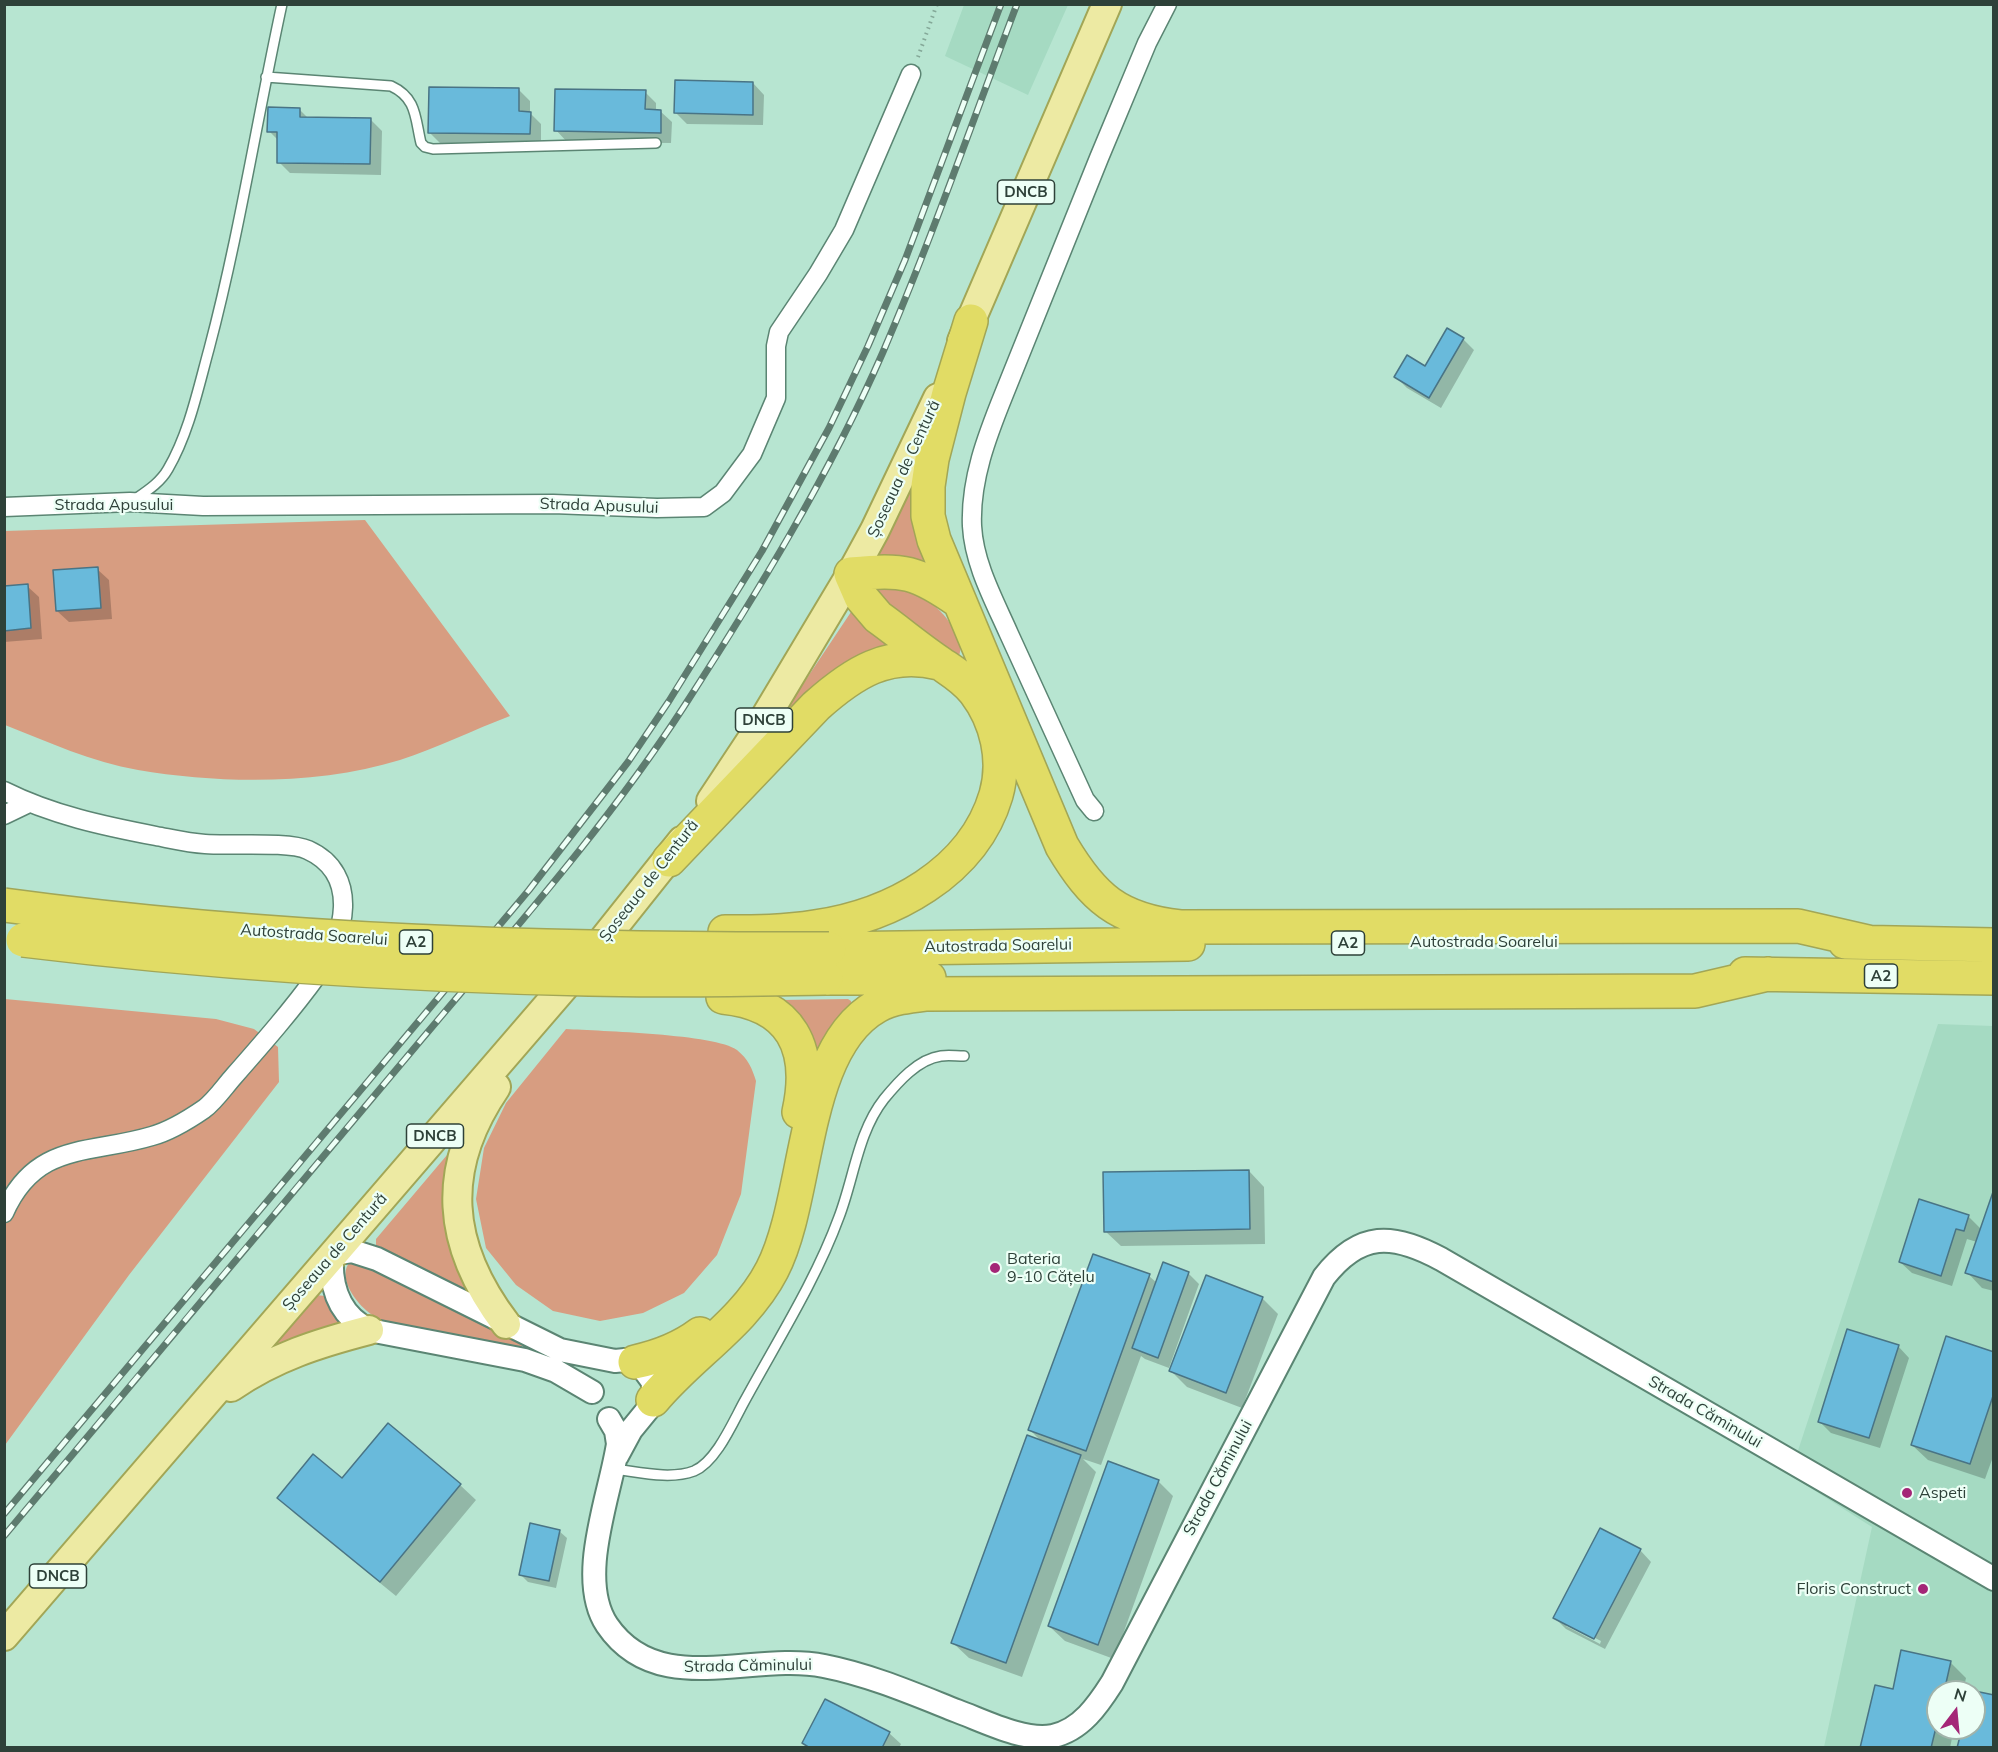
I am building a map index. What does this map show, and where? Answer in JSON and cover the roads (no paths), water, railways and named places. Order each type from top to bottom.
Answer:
[{"type":"highway","points":[[971,321],[932,459],[928,486],[928,516],[934,540],[1062,846],[1076,870],[1098,895],[1125,915],[1180,927],[1798,926],[1868,942]]},
{"type":"highway","points":[[4,890],[358,922],[724,932],[792,930],[830,950],[871,913],[933,881],[966,852],[990,812],[998,788],[1001,761],[995,732],[983,703],[974,690],[963,679],[868,607],[851,574],[888,571],[905,573],[923,579],[960,603]]},
{"type":"highway","points":[[669,860],[816,706],[837,687],[883,662],[902,658],[922,658],[939,663]]},
{"type":"highway","name":"Autostrada Soarelui","points":[[4,905],[202,927],[440,944],[642,949],[830,950],[1246,943],[1649,940],[1994,945]]},
{"type":"highway","points":[[14,939],[92,962],[160,971],[267,980],[405,987],[723,997],[747,1000],[775,1013],[788,1027],[798,1045],[804,1077],[780,1200],[762,1257],[749,1281],[722,1314],[700,1334],[676,1349],[657,1357],[625,1362]]},
{"type":"highway","name":"Autostrada Soarelui","points":[[14,939],[100,949],[287,965],[445,975],[612,979],[830,950],[1322,974],[1768,974],[1994,978]]},
{"type":"highway","points":[[648,1407],[677,1372],[735,1321],[771,1271],[786,1236],[818,1097],[830,1063],[839,1044],[852,1026],[863,1015],[891,1000],[925,994],[1695,991],[1768,974]]},
{"type":"main road","name":"Șoseaua de Centură","points":[[4,1636],[203,1408],[669,860],[754,736],[851,574],[900,479],[971,321],[1107,4]]},
{"type":"main road","points":[[506,1324],[487,1299],[467,1256],[459,1221],[458,1187],[463,1155],[474,1123],[537,1018]]},
{"type":"main road","points":[[203,1408],[243,1378],[280,1358],[312,1345],[369,1330]]},
{"type":"street","points":[[1094,811],[1085,800],[989,589],[975,552],[972,526],[978,469],[989,432],[1099,158],[1147,43],[1167,4]]},
{"type":"street","name":"Strada Apusului","points":[[4,507],[130,502],[204,506],[553,504],[657,508],[704,507],[723,493],[752,454],[776,398],[776,346],[779,332],[844,230],[912,74]]},
{"type":"street","points":[[982,658],[1014,646]]},
{"type":"street","points":[[4,791],[29,803],[102,826],[202,844],[287,846],[307,849],[325,860],[336,874],[345,902],[336,945],[319,972],[275,1029],[206,1107],[179,1124],[152,1136],[51,1159],[24,1179],[4,1213]]},
{"type":"street","points":[[4,815],[29,803]]},
{"type":"street","name":"Strada Căminului","points":[[609,1419],[617,1437],[615,1464],[595,1554],[594,1592],[606,1623],[628,1648],[644,1658],[687,1669],[795,1663],[830,1667],[878,1681],[1017,1733],[1035,1737],[1053,1736],[1068,1730],[1084,1720],[1099,1703],[1112,1683],[1324,1277],[1343,1255],[1356,1247],[1383,1240],[1414,1246],[1442,1259],[1994,1579]]},
{"type":"street","points":[[592,1392],[556,1371],[525,1360],[369,1330],[353,1320],[339,1301],[333,1283],[332,1254],[352,1251],[370,1256],[560,1350],[625,1362],[649,1374],[653,1382],[648,1407],[631,1430],[615,1464]]},
{"type":"street","points":[[625,1362],[601,1369],[593,1384],[594,1403],[609,1419],[628,1422],[648,1407]]},
{"type":"lane","points":[[130,502],[152,489],[167,471],[181,443],[220,306],[282,4]]},
{"type":"lane","points":[[266,77],[391,86],[403,92],[411,102],[421,143],[433,149],[656,143]]},
{"type":"lane","points":[[615,1464],[672,1475],[695,1471],[711,1460],[822,1255],[839,1217],[869,1122],[883,1100],[922,1062],[940,1056],[964,1056]]},
{"type":"railway","points":[[4,1514],[529,890],[628,762],[669,701],[762,551],[829,428],[905,260],[1001,4]]},
{"type":"railway","points":[[4,1536],[550,887],[619,799],[683,708],[790,534],[862,398],[918,266],[1017,4]]},
{"type":"place","name":"Bateria 9-10 Cățelu","points":[[995,1268]]},
{"type":"place","name":"Aspeti","points":[[1907,1493]]},
{"type":"place","name":"Floris Construct","points":[[1923,1589]]}]
